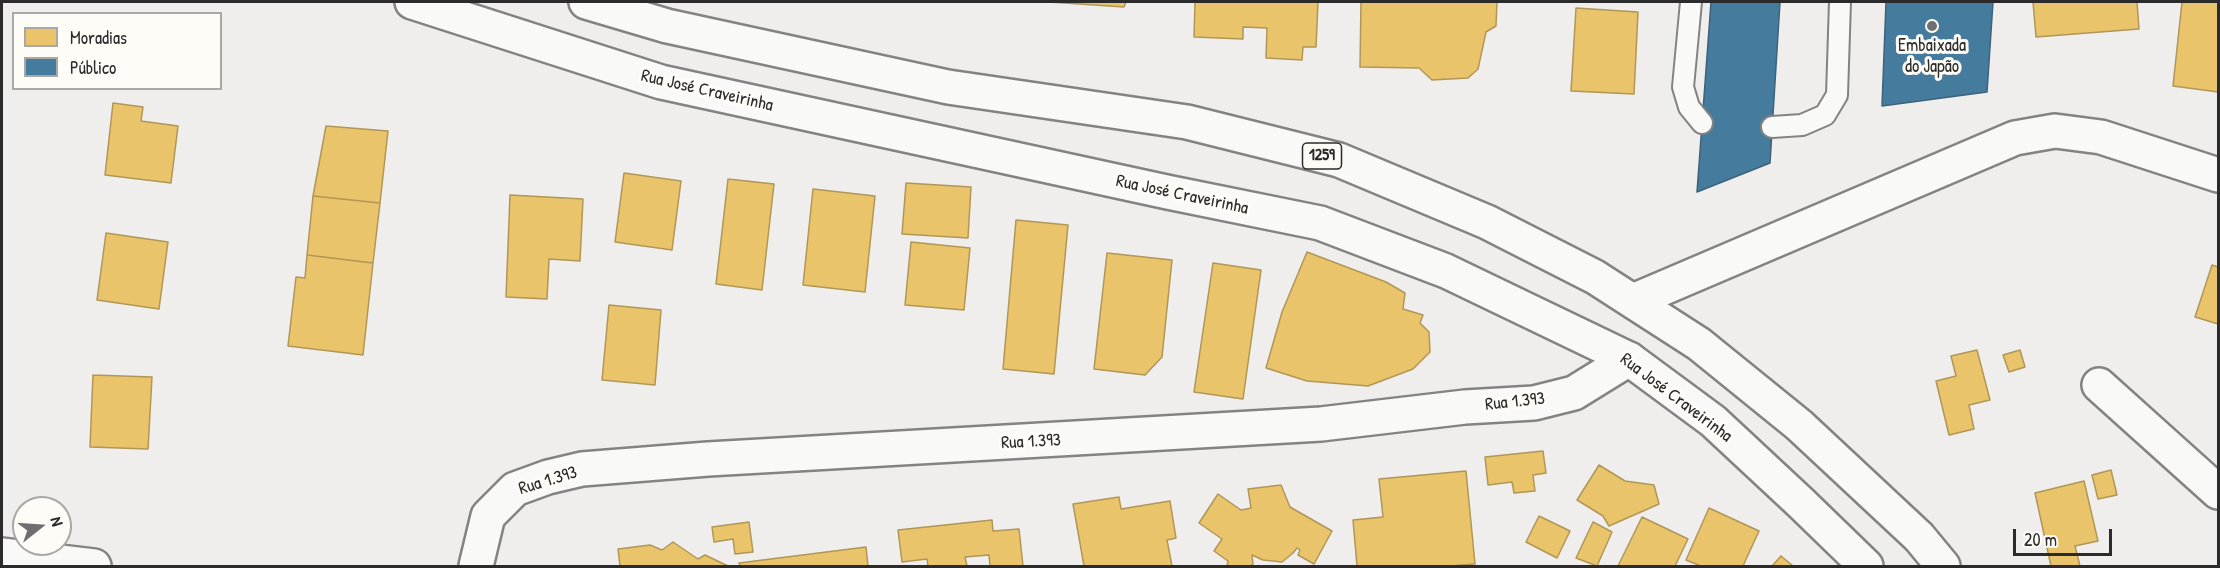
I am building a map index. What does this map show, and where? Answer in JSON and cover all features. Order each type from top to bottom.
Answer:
[{"type":"main road","name":"Rua José Craveirinha","points":[[412,2],[661,82],[1320,223],[1446,271],[1629,359],[1713,422],[1866,567]]},
{"type":"main road","name":"1259","points":[[586,2],[667,26],[948,87],[1187,122],[1339,160],[1487,222],[1596,278],[1699,344],[1799,425],[1919,537],[1943,567]]},
{"type":"main road","points":[[1633,301],[2015,138],[2055,131],[2101,137],[2218,175]]},
{"type":"main road","name":"Rua 1.393","points":[[476,567],[488,516],[515,489],[548,477],[582,469],[708,459],[1309,425],[1466,407],[1534,403],[1574,393],[1629,359]]},
{"type":"main road","points":[[2099,384],[2218,492]]},
{"type":"main road","points":[[2,555],[94,567]]},
{"type":"lane","points":[[1691,2],[1683,87],[1689,107],[1702,123]]},
{"type":"lane","points":[[1772,127],[1802,125],[1825,115],[1837,95],[1840,2]]},
{"type":"building: Moradias","points":[[1049,2],[1126,2],[1124,7]]},
{"type":"building: Moradias","points":[[1195,2],[1318,2],[1316,47],[1303,47],[1302,60],[1266,58],[1267,28],[1243,27],[1243,39],[1194,37]]},
{"type":"building: Moradias","points":[[1361,2],[1497,2],[1496,26],[1486,32],[1478,69],[1468,78],[1432,80],[1419,68],[1360,67]]},
{"type":"building: Moradias","points":[[2033,2],[2137,2],[2139,29],[2036,37]]},
{"type":"building: Moradias","points":[[2182,2],[2218,2],[2218,92],[2173,86]]},
{"type":"building: Moradias","points":[[1576,8],[1638,12],[1634,94],[1571,91]]},
{"type":"building: Moradias","points":[[113,103],[143,107],[141,121],[178,126],[171,183],[105,175]]},
{"type":"building: Moradias","points":[[326,126],[388,131],[380,203],[313,196]]},
{"type":"building: Moradias","points":[[624,173],[681,181],[672,250],[615,242]]},
{"type":"building: Moradias","points":[[728,179],[774,184],[762,290],[716,284]]},
{"type":"building: Moradias","points":[[906,183],[971,187],[968,238],[902,234]]},
{"type":"building: Moradias","points":[[813,189],[875,196],[865,292],[803,285]]},
{"type":"building: Moradias","points":[[510,195],[583,199],[580,261],[549,259],[547,299],[506,297]]},
{"type":"building: Moradias","points":[[313,196],[380,203],[373,263],[307,255]]},
{"type":"building: Moradias","points":[[1016,220],[1068,225],[1054,374],[1003,369]]},
{"type":"building: Moradias","points":[[106,233],[168,242],[159,309],[97,300]]},
{"type":"building: Moradias","points":[[911,242],[970,248],[964,310],[905,305]]},
{"type":"building: Moradias","points":[[1307,252],[1386,282],[1405,293],[1403,309],[1423,315],[1420,323],[1429,332],[1430,352],[1413,369],[1368,386],[1307,381],[1266,368],[1282,312]]},
{"type":"building: Moradias","points":[[1107,253],[1172,260],[1162,357],[1145,375],[1094,369]]},
{"type":"building: Moradias","points":[[307,255],[373,263],[363,355],[288,346],[296,277],[305,278]]},
{"type":"building: Moradias","points":[[1213,263],[1261,270],[1243,399],[1194,392]]},
{"type":"building: Moradias","points":[[2212,265],[2218,267],[2218,324],[2195,317]]},
{"type":"building: Moradias","points":[[609,305],[661,310],[655,385],[602,380]]},
{"type":"building: Moradias","points":[[1977,350],[1990,400],[1969,405],[1974,429],[1949,435],[1936,381],[1956,376],[1951,356]]},
{"type":"building: Moradias","points":[[2020,350],[2025,367],[2009,372],[2003,355]]},
{"type":"building: Moradias","points":[[93,375],[152,377],[148,449],[90,447]]},
{"type":"building: Moradias","points":[[1543,451],[1546,473],[1533,475],[1535,491],[1514,493],[1512,482],[1488,485],[1485,457]]},
{"type":"building: Moradias","points":[[1599,465],[1625,481],[1654,485],[1659,504],[1609,526],[1603,516],[1577,500]]},
{"type":"building: Moradias","points":[[2111,470],[2117,495],[2098,499],[2092,475]]},
{"type":"building: Moradias","points":[[1466,471],[1475,564],[1357,566],[1353,520],[1383,517],[1379,479]]},
{"type":"building: Moradias","points":[[2084,481],[2098,541],[2075,546],[2080,566],[2051,566],[2035,493]]},
{"type":"building: Moradias","points":[[1281,485],[1290,507],[1332,531],[1314,564],[1298,555],[1300,550],[1297,548],[1282,562],[1263,560],[1252,555],[1253,564],[1250,566],[1227,566],[1228,561],[1214,551],[1222,539],[1199,523],[1218,494],[1241,510],[1251,508],[1248,489]]},
{"type":"building: Moradias","points":[[1119,497],[1121,509],[1170,501],[1176,538],[1167,540],[1172,566],[1084,566],[1073,504]]},
{"type":"building: Moradias","points":[[1709,508],[1759,531],[1743,566],[1701,566],[1686,560]]},
{"type":"building: Moradias","points":[[1539,516],[1570,531],[1557,558],[1526,542]]},
{"type":"building: Moradias","points":[[1642,517],[1688,539],[1675,566],[1618,566]]},
{"type":"building: Moradias","points":[[992,520],[993,531],[1019,529],[1023,566],[990,566],[989,555],[965,557],[967,566],[928,566],[927,559],[902,562],[898,530]]},
{"type":"building: Moradias","points":[[749,522],[753,552],[735,554],[733,539],[714,542],[712,527]]},
{"type":"building: Moradias","points":[[1593,522],[1612,532],[1597,566],[1576,558]]},
{"type":"building: Moradias","points":[[673,542],[698,559],[705,555],[728,566],[620,566],[618,549],[650,545],[662,550]]},
{"type":"building: Moradias","points":[[866,547],[868,566],[740,566],[739,563]]},
{"type":"building: Moradias","points":[[1781,556],[1793,566],[1772,566]]},
{"type":"building: Público","points":[[1711,2],[1780,2],[1770,163],[1697,192]]},
{"type":"building: Público","points":[[1886,2],[1993,2],[1987,92],[1882,106]]},
{"type":"place","name":"Embaixada do Japão","points":[[1932,26]]}]
